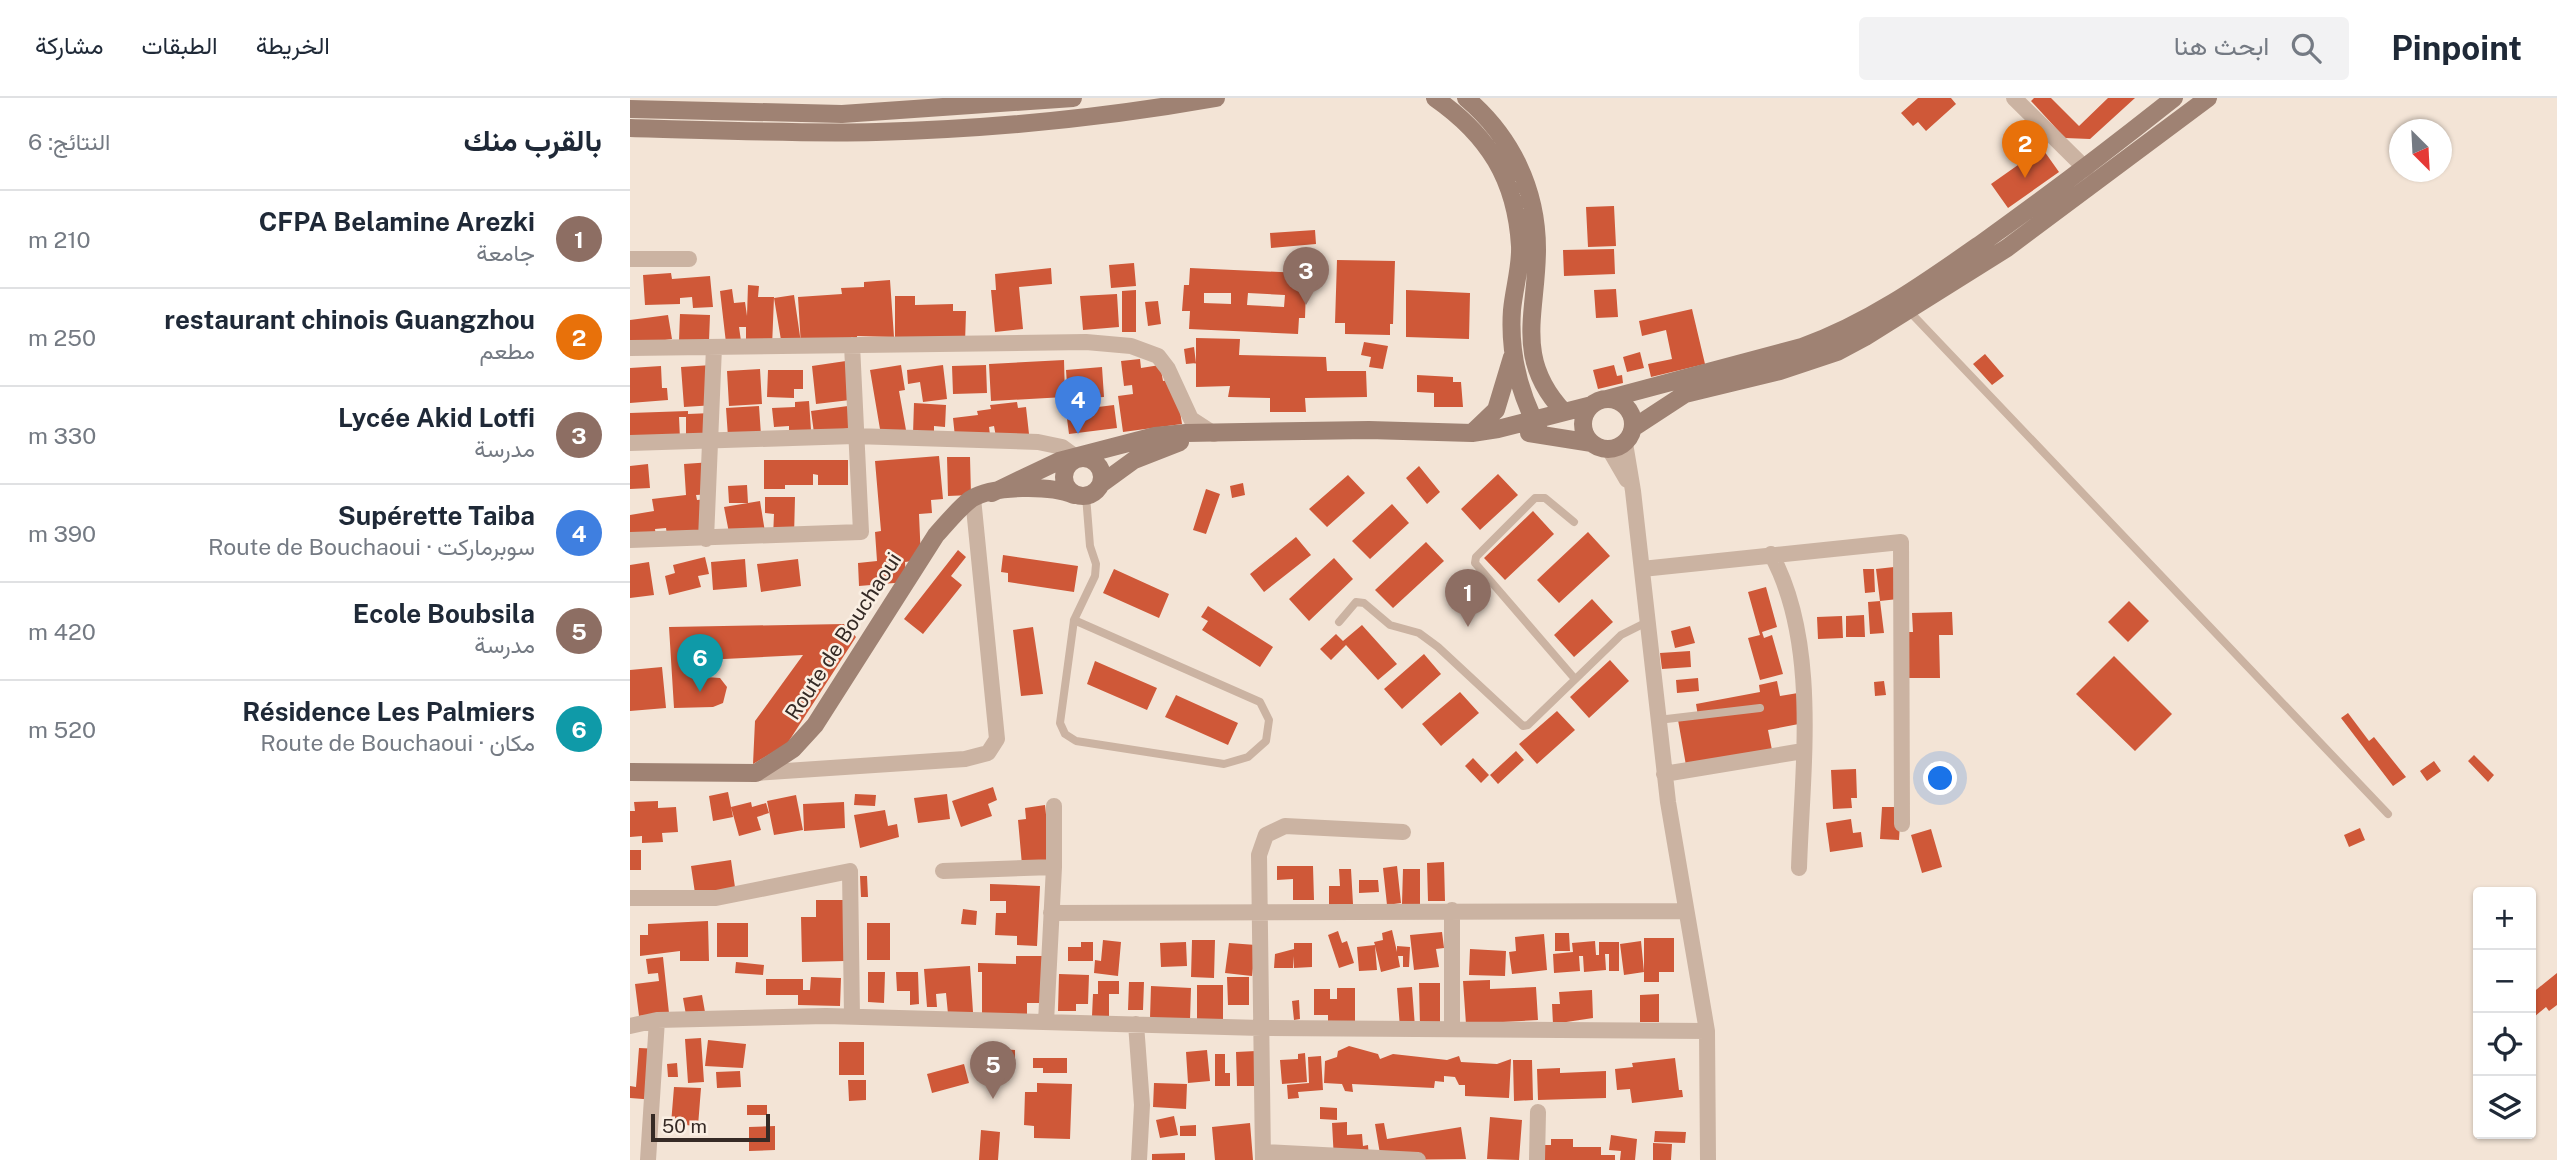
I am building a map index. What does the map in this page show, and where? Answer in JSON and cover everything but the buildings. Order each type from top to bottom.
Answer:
[{"type":"main road","points":[[630,109],[842,114],[1073,98]]},
{"type":"main road","points":[[630,128],[825,132],[940,129],[1104,115],[1216,98]]},
{"type":"main road","points":[[1435,98],[1482,136],[1498,159],[1507,184],[1520,246],[1512,311],[1513,353],[1537,427]]},
{"type":"main road","points":[[1466,98],[1480,104],[1505,139],[1525,177],[1537,248],[1531,351],[1541,382],[1564,412]]},
{"type":"main road","points":[[1537,427],[1564,412],[1832,336],[1917,288],[2086,169],[2174,98]]},
{"type":"main road","points":[[1080,495],[1063,479],[1067,465],[1077,458],[1155,436],[1369,430],[1472,433],[1537,427],[1615,441],[1685,394],[1837,352],[1909,311],[2007,248],[2208,98]]},
{"type":"main road","points":[[1472,433],[1496,410],[1513,353]]},
{"type":"main road","points":[[1599,402],[1624,404],[1630,411],[1615,441]]},
{"type":"main road","points":[[1599,402],[1583,420],[1583,429],[1615,441]]},
{"type":"main road","points":[[973,498],[992,493],[1059,488],[1080,495],[1154,450],[1214,434]]},
{"type":"main road","points":[[992,493],[1059,461],[1085,457],[1097,463],[1101,469],[1101,484]]},
{"type":"main road","name":"Route de Bouchaoui","points":[[756,773],[793,749],[816,725],[936,535],[973,498]]},
{"type":"main road","points":[[630,772],[756,773]]},
{"type":"street","points":[[2014,98],[2086,169]]},
{"type":"street","points":[[630,259],[688,259]]},
{"type":"street","points":[[630,348],[1086,342],[1130,346],[1158,356],[1168,369],[1191,419],[1214,434]]},
{"type":"street","points":[[630,540],[861,532],[854,436],[852,345]]},
{"type":"street","points":[[706,539],[714,347]]},
{"type":"street","points":[[630,443],[854,436],[1038,442],[1062,447],[1077,458]]},
{"type":"street","points":[[1615,441],[1633,491],[1664,774],[1707,1031],[1707,1160]]},
{"type":"street","points":[[756,773],[965,759],[988,753],[996,739],[973,498]]},
{"type":"street","points":[[1642,569],[1901,542],[1902,824]]},
{"type":"street","points":[[1771,554],[1784,577],[1800,654],[1805,705],[1799,868]]},
{"type":"street","points":[[1664,774],[1803,751]]},
{"type":"street","points":[[1046,1022],[1054,867],[1054,806]]},
{"type":"street","points":[[1403,832],[1285,826],[1271,831],[1259,848],[1263,1156],[1418,1160]]},
{"type":"street","points":[[943,871],[1054,867]]},
{"type":"street","points":[[630,898],[716,898],[850,870],[852,1017]]},
{"type":"street","points":[[1452,910],[1452,1029]]},
{"type":"street","points":[[1051,913],[1686,911]]},
{"type":"street","points":[[630,1026],[657,1020],[852,1017],[1261,1028],[1707,1031]]},
{"type":"street","points":[[648,1160],[657,1020]]},
{"type":"street","points":[[1136,1024],[1142,1105],[1139,1160]]},
{"type":"street","points":[[1537,1160],[1538,1112]]},
{"type":"lane","points":[[1909,311],[2388,814]]},
{"type":"lane","points":[[1074,620],[1260,702],[1269,720],[1266,741],[1248,758],[1224,764],[1076,741],[1065,734],[1060,723],[1074,620],[1095,576],[1096,565],[1080,495]]},
{"type":"lane","points":[[1574,522],[1545,498],[1535,498],[1476,557],[1475,563],[1575,679]]},
{"type":"lane","points":[[1339,622],[1356,603],[1364,603],[1390,625],[1419,633],[1438,647],[1523,726],[1528,725],[1620,635],[1647,622]]},
{"type":"lane","points":[[1657,720],[1760,708]]},
{"type":"place","name":"restaurant chinois Guangzhou","points":[[2025,178]]},
{"type":"place","name":"Lycée Akid Lotfi","points":[[1306,305]]},
{"type":"place","name":"Supérette Taiba","points":[[1078,434]]},
{"type":"place","name":"CFPA Belamine Arezki","points":[[1468,627]]},
{"type":"place","name":"Résidence Les Palmiers","points":[[700,692]]},
{"type":"place","name":"Ecole Boubsila","points":[[993,1099]]}]
